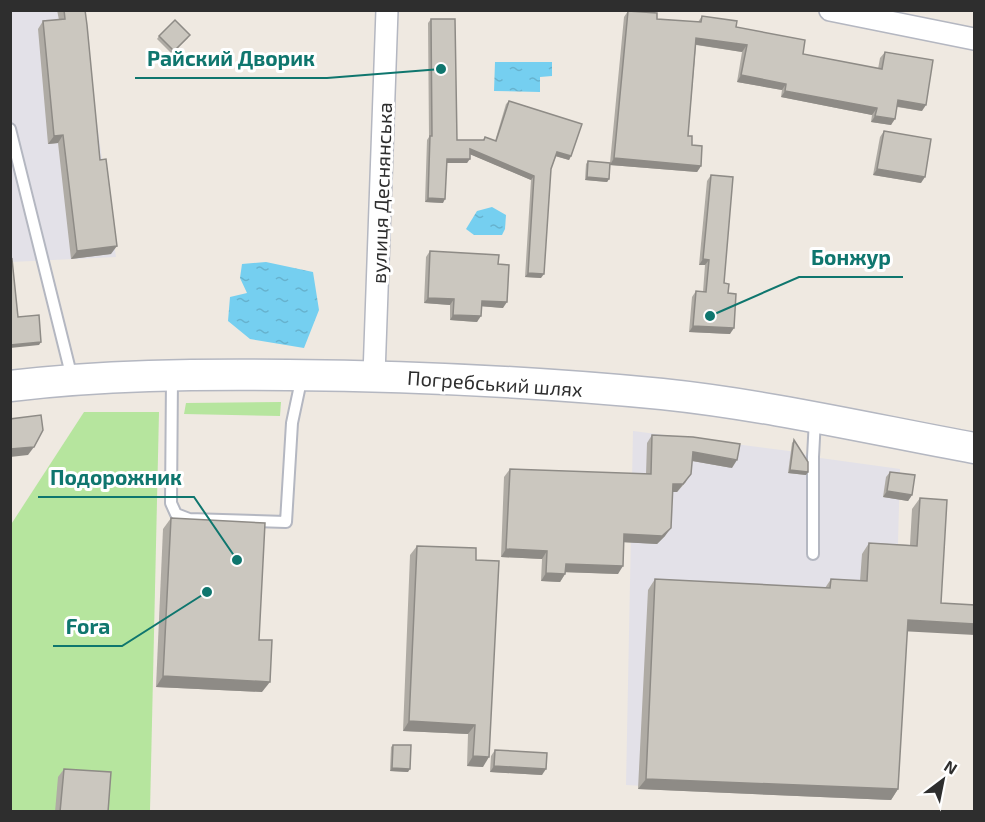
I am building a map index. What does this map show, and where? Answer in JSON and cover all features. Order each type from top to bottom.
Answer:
[{"type":"main road","name":"Погребський шлях","points":[[10,386],[72,378],[172,374],[374,375],[664,394],[816,418],[975,448]]},
{"type":"street","name":"вулиця Деснянська","points":[[374,375],[387,10]]},
{"type":"street","points":[[830,10],[975,39]]},
{"type":"lane","points":[[10,129],[72,378]]},
{"type":"lane","points":[[172,374],[171,503],[176,514],[189,519],[286,522],[292,423],[302,375]]},
{"type":"lane","points":[[813,554],[813,458],[816,418]]},
{"type":"shaded area","points":[[10,11],[81,11],[116,257],[11,262]]},
{"type":"shaded area","points":[[633,431],[797,452],[813,457],[900,469],[891,800],[626,785]]},
{"type":"green space","points":[[281,402],[280,416],[184,414],[186,403]]},
{"type":"green space","points":[[84,412],[159,412],[150,811],[11,811],[10,526]]},
{"type":"water","points":[[495,62],[552,62],[552,76],[540,77],[540,92],[494,91]]},
{"type":"water","points":[[492,207],[506,215],[502,235],[474,235],[466,229],[477,211]]},
{"type":"water","points":[[266,262],[313,272],[319,310],[304,348],[250,339],[228,321],[230,297],[247,293],[240,278],[242,264]]},
{"type":"building","points":[[64,10],[85,10],[100,160],[106,159],[117,246],[77,251],[63,135],[54,136],[43,21],[65,19]]},
{"type":"building","points":[[628,11],[657,13],[657,19],[701,22],[702,16],[737,21],[736,27],[805,40],[803,54],[882,69],[885,52],[933,60],[926,105],[898,100],[895,119],[875,116],[877,108],[785,91],[786,84],[741,75],[747,45],[696,38],[688,136],[692,136],[692,145],[702,146],[701,166],[614,158]]},
{"type":"building","points":[[431,19],[455,19],[457,140],[484,140],[485,137],[496,141],[509,101],[582,124],[571,156],[557,152],[551,169],[544,274],[528,273],[534,176],[470,149],[470,159],[447,159],[445,199],[428,198],[430,136],[432,136]]},
{"type":"building","points":[[175,20],[190,35],[174,51],[159,36]]},
{"type":"building","points":[[884,131],[931,139],[925,177],[877,169]]},
{"type":"building","points":[[588,161],[610,163],[609,179],[587,177]]},
{"type":"building","points":[[711,175],[733,177],[724,283],[729,284],[728,293],[736,294],[734,328],[693,326],[696,291],[706,292],[709,260],[703,259]]},
{"type":"building","points":[[430,251],[499,255],[498,264],[509,265],[507,302],[482,301],[481,316],[453,315],[454,299],[428,298]]},
{"type":"building","points":[[12,259],[18,317],[39,315],[41,342],[10,345],[10,260]]},
{"type":"building","points":[[41,415],[43,430],[34,447],[10,449],[10,419]]},
{"type":"building","points":[[652,435],[693,437],[740,444],[737,460],[693,452],[691,474],[683,484],[673,484],[671,528],[662,536],[624,534],[623,566],[566,564],[565,574],[546,573],[547,551],[506,549],[510,469],[651,474]]},
{"type":"building","points":[[794,440],[808,462],[808,472],[790,470]]},
{"type":"building","points":[[890,472],[915,475],[912,495],[887,491]]},
{"type":"building","points":[[920,498],[947,500],[941,603],[975,605],[975,624],[908,620],[898,789],[646,779],[655,579],[830,588],[831,579],[867,581],[869,543],[917,546]]},
{"type":"building","points":[[171,518],[265,523],[259,640],[272,640],[270,682],[163,676]]},
{"type":"building","points":[[417,546],[476,548],[476,560],[499,561],[489,757],[473,756],[475,725],[409,721]]},
{"type":"building","points":[[393,745],[411,745],[410,769],[392,768]]},
{"type":"building","points":[[495,750],[547,753],[546,769],[494,766]]},
{"type":"building","points":[[64,769],[111,772],[108,812],[60,812]]},
{"type":"place","name":"Райский Дворик","points":[[441,69]]},
{"type":"place","name":"Бонжур","points":[[710,316]]},
{"type":"place","name":"Подорожник","points":[[237,560]]},
{"type":"place","name":"Fora","points":[[207,592]]}]
